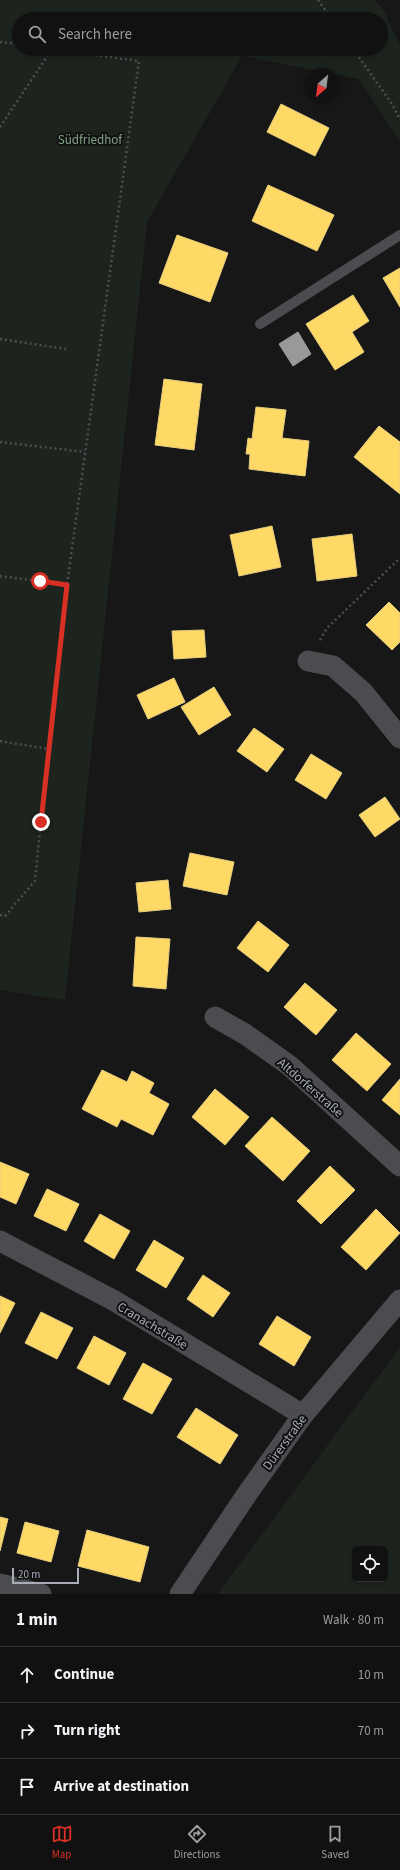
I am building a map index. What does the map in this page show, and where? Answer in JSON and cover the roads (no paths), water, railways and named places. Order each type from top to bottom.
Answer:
[{"type":"street","points":[[308,661],[334,666],[363,692],[400,738]]},
{"type":"street","name":"Altdorferstraße","points":[[215,1017],[245,1034],[290,1066],[400,1166]]},
{"type":"street","name":"Cranachstraße","points":[[0,1241],[113,1300],[303,1415]]},
{"type":"street","name":"Dürerstraße","points":[[180,1594],[247,1494],[303,1415],[400,1300]]},
{"type":"street","points":[[0,1584],[41,1594]]},
{"type":"lane","points":[[260,324],[400,235]]},
{"type":"park label","name":"Südfriedhof","points":[[90,139]]}]
